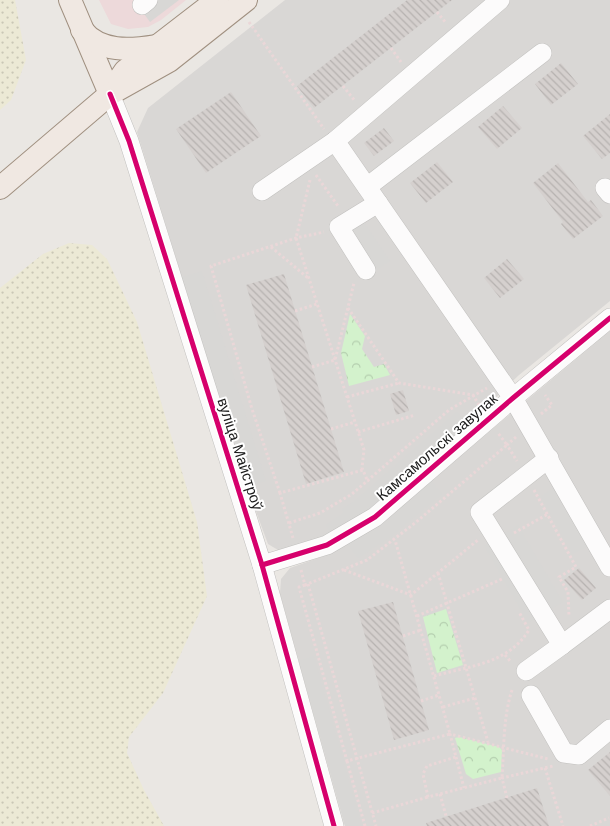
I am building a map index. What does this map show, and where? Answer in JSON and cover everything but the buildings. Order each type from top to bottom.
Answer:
[{"type":"main road","points":[[70,0],[110,94]]},
{"type":"main road","points":[[110,94],[125,71],[217,0]]},
{"type":"main road","points":[[0,188],[110,94],[170,61],[246,0]]},
{"type":"main road","points":[[80,27],[87,36],[98,43],[120,50],[156,46]]},
{"type":"street","points":[[262,191],[331,138],[500,0]]},
{"type":"street","points":[[367,187],[542,53]]},
{"type":"street","name":"вуліца Майстроў","points":[[110,94],[128,141],[262,565],[334,826]]},
{"type":"street","points":[[331,138],[513,398],[610,567]]},
{"type":"street","points":[[361,275],[334,230],[378,203]]},
{"type":"street","name":"Камсамольскі завулак","points":[[262,565],[328,545],[375,518],[513,398],[610,318]]},
{"type":"street","points":[[549,458],[480,512],[488,540],[509,576],[566,642]]},
{"type":"street","points":[[520,668],[566,642],[610,609]]},
{"type":"street","points":[[531,695],[564,753],[579,754],[610,729]]},
{"type":"path","points":[[437,12],[450,29]]},
{"type":"path","points":[[255,30],[331,138]]},
{"type":"path","points":[[391,48],[406,67]]},
{"type":"path","points":[[343,86],[360,106]]},
{"type":"path","points":[[297,555],[211,266],[296,238],[334,230],[312,170],[296,238],[364,450],[362,470],[368,482]]},
{"type":"path","points":[[270,246],[310,279]]},
{"type":"path","points":[[335,360],[361,275]]},
{"type":"path","points":[[295,310],[318,304]]},
{"type":"path","points":[[312,367],[335,360]]},
{"type":"path","points":[[347,398],[399,383]]},
{"type":"path","points":[[358,432],[415,415]]},
{"type":"path","points":[[331,429],[355,422]]},
{"type":"path","points":[[507,445],[576,566],[559,577],[568,592],[566,642]]},
{"type":"path","points":[[280,493],[362,470]]},
{"type":"path","points":[[411,595],[438,573],[488,540],[548,514]]},
{"type":"path","points":[[395,540],[440,695],[464,788]]},
{"type":"path","points":[[343,570],[411,595]]},
{"type":"path","points":[[496,572],[509,576]]},
{"type":"path","points":[[438,573],[488,742]]},
{"type":"path","points":[[417,616],[509,576]]},
{"type":"path","points":[[505,588],[509,576]]},
{"type":"path","points":[[365,826],[299,587],[307,584],[376,826]]},
{"type":"path","points":[[434,676],[505,655],[521,643],[529,630],[514,605]]},
{"type":"path","points":[[403,636],[421,630]]},
{"type":"path","points":[[505,655],[520,668]]},
{"type":"path","points":[[507,798],[502,778],[508,702],[513,687]]},
{"type":"path","points":[[421,701],[440,695]]},
{"type":"path","points":[[443,707],[475,698]]},
{"type":"path","points":[[347,761],[450,734],[505,746],[555,764],[372,813]]},
{"type":"path","points":[[428,797],[423,774],[427,766],[456,757]]},
{"type":"path","points":[[545,768],[563,826]]},
{"type":"path","points":[[440,794],[446,816]]},
{"type":"path","points":[[590,826],[609,818]]},
{"type":"shaded area","points":[[0,0],[15,0],[26,60],[11,100],[0,110]]},
{"type":"shaded area","points":[[99,0],[186,0],[161,20],[148,27],[128,29],[111,24]]},
{"type":"shaded area","points":[[134,0],[179,0],[150,22]]},
{"type":"shaded area","points":[[285,0],[610,0],[610,301],[519,375],[467,425],[374,506],[346,526],[301,548],[288,551],[278,550],[268,544],[247,487],[137,132],[148,108]]},
{"type":"shaded area","points":[[362,219],[390,261],[362,279],[335,237]]},
{"type":"shaded area","points":[[69,243],[92,245],[107,259],[137,322],[197,522],[207,596],[163,693],[129,737],[127,753],[144,790],[164,826],[0,826],[0,288],[43,254]]},
{"type":"shaded area","points":[[202,271],[266,481],[247,487],[182,277]]},
{"type":"shaded area","points":[[610,331],[610,826],[345,826],[280,593],[281,579],[290,568],[324,556],[378,524]]},
{"type":"shaded area","points":[[457,412],[467,425],[374,506],[331,533],[326,525],[344,513],[342,509],[356,500]]},
{"type":"shaded area","points":[[431,481],[442,494],[389,538],[358,558],[347,543],[378,527]]},
{"type":"shaded area","points":[[565,481],[598,541],[572,554],[541,496]]},
{"type":"shaded area","points":[[518,525],[563,602],[528,623],[484,546]]},
{"type":"shaded area","points":[[314,656],[362,826],[345,826],[299,661]]},
{"type":"green space","points":[[350,314],[365,336],[362,349],[374,367],[384,364],[390,375],[349,386],[341,353]]},
{"type":"green space","points":[[446,609],[463,665],[437,673],[423,617]]},
{"type":"green space","points":[[459,737],[499,747],[502,750],[501,772],[473,779],[466,774],[455,738]]},
{"type":"cycle path","points":[[110,94],[129,141],[262,565],[334,826]]},
{"type":"cycle path","points":[[262,565],[327,545],[375,517],[513,398],[610,318]]}]
